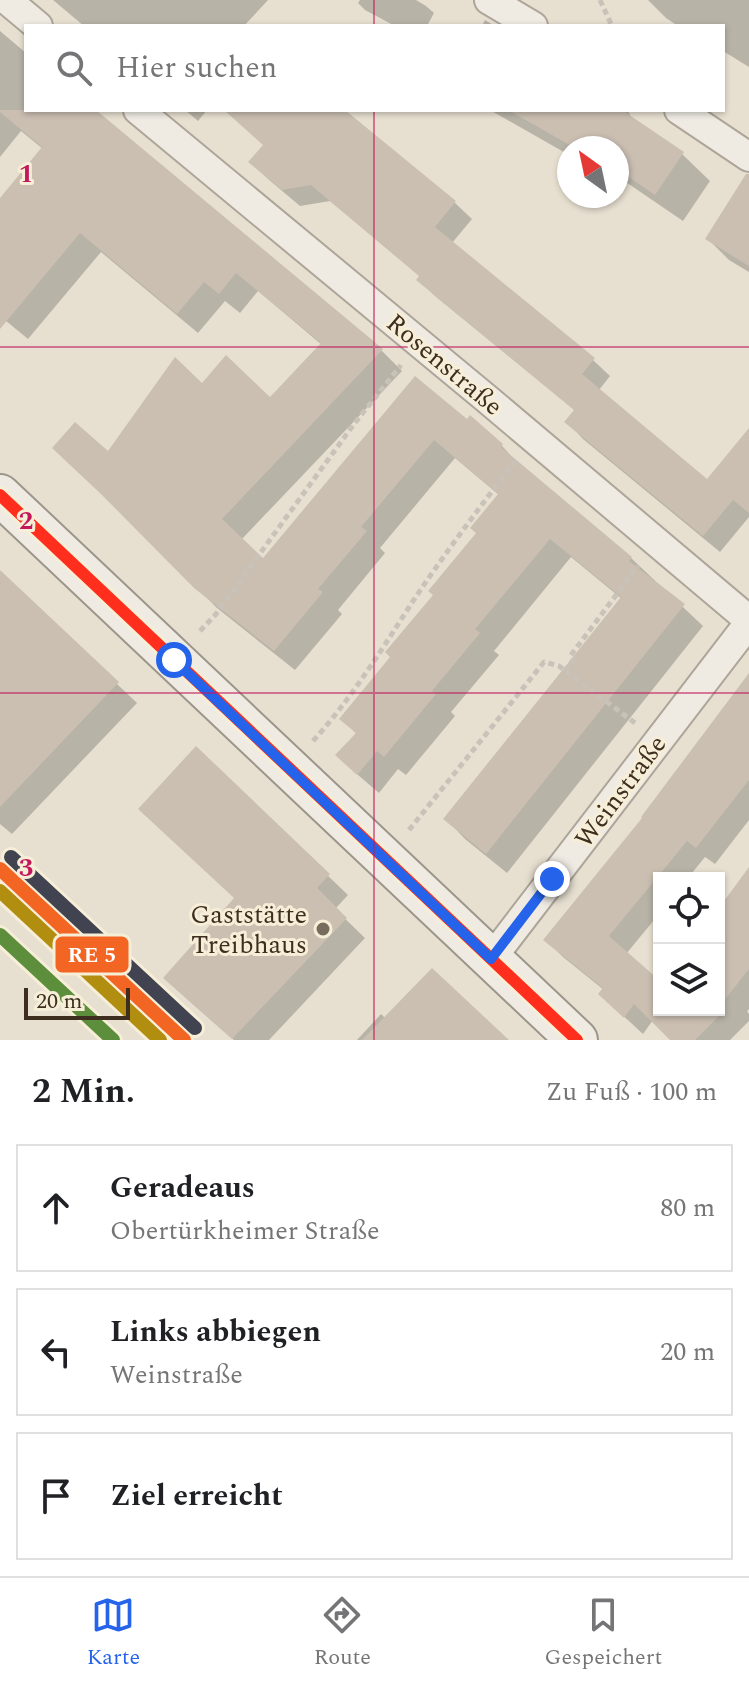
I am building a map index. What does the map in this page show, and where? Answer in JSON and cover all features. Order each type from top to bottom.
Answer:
[{"type":"main road","points":[[0,495],[577,1040]]},
{"type":"street","points":[[7,0],[36,24]]},
{"type":"street","points":[[489,0],[530,24]]},
{"type":"street","name":"Rosenstraße","points":[[140,112],[749,621]]},
{"type":"street","points":[[682,112],[749,157]]},
{"type":"street","name":"Weinstraße","points":[[491,959],[749,621]]},
{"type":"path","points":[[600,0],[611,24]]},
{"type":"path","points":[[174,660],[216,614],[354,424],[419,342]]},
{"type":"path","points":[[289,768],[328,724],[373,665],[414,599],[533,438]]},
{"type":"path","points":[[565,671],[574,659],[571,655],[656,543]]},
{"type":"path","points":[[385,858],[544,662],[559,666],[658,741]]},
{"type":"building","points":[[0,112],[98,112],[383,349],[222,519],[263,558],[415,376],[467,419],[470,415],[503,444],[501,447],[632,557],[629,561],[685,604],[486,854],[443,819],[621,597],[550,539],[475,629],[480,633],[432,691],[436,694],[384,757],[377,751],[357,775],[335,755],[356,733],[339,719],[390,657],[385,652],[433,595],[428,591],[476,533],[470,528],[498,494],[434,440],[361,527],[367,531],[318,589],[323,592],[274,651],[194,588],[52,448],[75,422],[108,451],[175,357],[202,383],[226,355],[270,397],[321,343],[236,273],[219,294],[204,282],[177,314],[80,233],[0,329],[0,198],[42,147]]},
{"type":"building","points":[[226,112],[347,112],[456,201],[435,227],[595,358],[582,374],[707,479],[749,428],[749,513],[733,500],[703,536],[564,422],[574,410],[416,280],[419,276],[311,185],[282,190],[248,162],[263,145]]},
{"type":"building","points":[[512,112],[625,112],[684,152],[655,195],[629,177],[629,136],[557,138]]},
{"type":"building","points":[[746,174],[749,174],[749,266],[705,239]]},
{"type":"building","points":[[0,570],[119,682],[0,807]]},
{"type":"building","points":[[749,673],[749,780],[696,848],[687,841],[662,872],[653,872],[653,882],[609,936],[653,975],[653,1016],[719,1016],[695,1040],[670,1040],[634,1004],[624,1018],[598,994],[603,988],[543,940],[641,817]]},
{"type":"building","points":[[196,746],[330,874],[317,888],[347,918],[232,1039],[163,978],[234,898],[138,809]]},
{"type":"building","points":[[749,867],[749,969],[725,999],[725,944],[725,900]]},
{"type":"building","points":[[432,968],[509,1040],[362,1040]]},
{"type":"transit line","points":[[0,495],[577,1040]]},
{"type":"transit line","points":[[11,857],[195,1028]]},
{"type":"transit line","points":[[0,869],[184,1040]]},
{"type":"transit line","points":[[0,891],[160,1040]]},
{"type":"transit line","points":[[0,935],[113,1040]]},
{"type":"place","name":"Gaststätte Treibhaus","points":[[323,929]]},
{"type":"route","points":[[174,660],[491,959],[552,879]]}]
